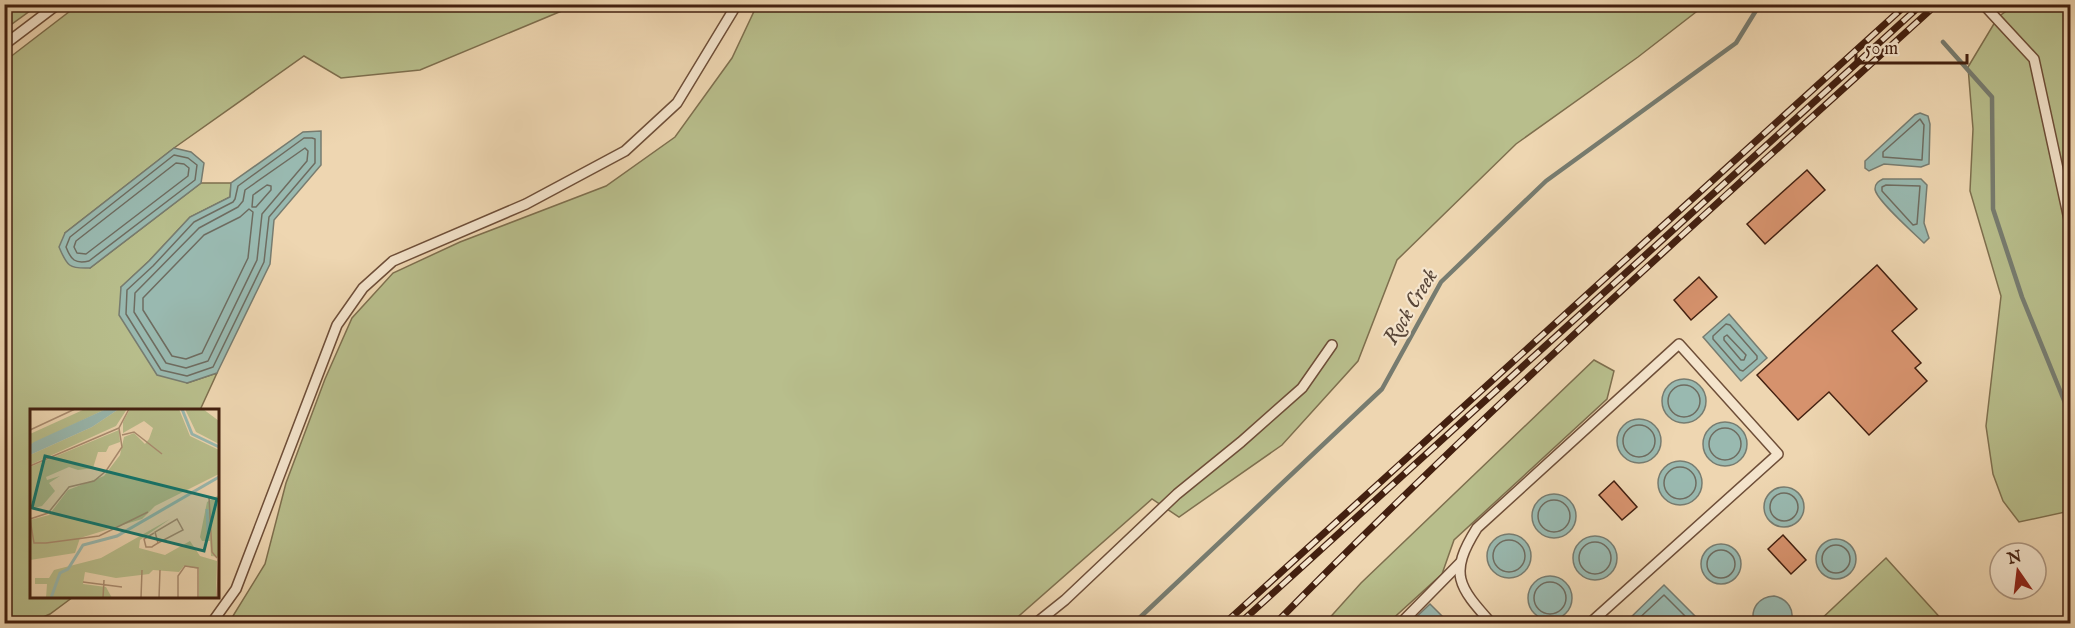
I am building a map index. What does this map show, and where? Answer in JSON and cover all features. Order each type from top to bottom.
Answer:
[{"type":"lane","points":[[4,45],[58,4]]},
{"type":"lane","points":[[211,624],[236,589],[338,325],[363,288],[393,261],[526,204],[625,151],[676,103],[736,4]]},
{"type":"lane","points":[[1983,4],[2034,59],[2070,224]]},
{"type":"lane","points":[[1492,624],[1463,588],[1459,579],[1460,563],[1465,548],[1477,528],[1679,344],[1778,453],[1589,624]]},
{"type":"lane","points":[[1035,624],[1065,600],[1177,494],[1302,388],[1332,345]]},
{"type":"lane","points":[[1400,624],[1460,563]]},
{"type":"green space","points":[[5,4],[38,4],[38,5],[5,29]]},
{"type":"green space","points":[[78,5],[576,5],[420,70],[341,78],[304,56],[174,148],[65,233],[90,268],[201,183],[231,183],[230,197],[190,217],[121,287],[187,383],[217,373],[200,409],[30,409],[30,598],[72,598],[50,614],[30,623],[5,624],[5,61]]},
{"type":"green space","points":[[757,5],[1705,5],[1638,57],[1516,144],[1397,260],[1358,361],[1282,445],[1179,517],[1152,499],[1011,623],[228,624],[265,564],[286,483],[325,379],[352,318],[393,273],[460,242],[606,186],[675,137],[732,58]]},
{"type":"green space","points":[[2015,5],[2070,5],[2070,511],[2019,522],[2003,501],[1993,474],[1986,426],[2001,296],[1970,191],[1973,129],[1968,67],[1998,17]]},
{"type":"green space","points":[[1594,360],[1614,371],[1607,399],[1454,540],[1442,574],[1388,623],[1325,623],[1361,583]]},
{"type":"green space","points":[[1886,558],[1945,623],[1817,623]]},
{"type":"water","points":[[1920,113],[1928,116],[1930,124],[1929,164],[1921,167],[1884,164],[1869,171],[1865,168],[1865,161]]},
{"type":"water","points":[[321,131],[321,165],[274,220],[270,264],[217,373],[187,383],[157,375],[119,315],[121,287],[190,217],[230,197],[231,183],[303,132]]},
{"type":"water","points":[[174,148],[191,152],[204,163],[201,183],[90,268],[77,268],[70,265],[59,247],[65,233]]},
{"type":"water","points":[[1883,179],[1921,179],[1927,185],[1924,223],[1929,238],[1924,243],[1877,194],[1876,185]]},
{"type":"water","points":[[1729,314],[1767,358],[1741,381],[1703,337]]},
{"type":"water","points":[[1684,379],[1692,380],[1700,385],[1705,393],[1705,409],[1700,417],[1692,422],[1684,423],[1676,422],[1668,417],[1663,409],[1662,401],[1663,393],[1668,385],[1676,380]]},
{"type":"water","points":[[1639,419],[1648,420],[1655,425],[1660,432],[1660,450],[1655,457],[1648,462],[1639,463],[1630,462],[1623,457],[1618,450],[1617,441],[1618,432],[1623,425],[1630,420]]},
{"type":"water","points":[[1725,422],[1733,423],[1741,428],[1746,436],[1746,452],[1741,460],[1733,465],[1725,466],[1717,465],[1709,460],[1704,452],[1703,444],[1704,436],[1709,428],[1717,423]]},
{"type":"water","points":[[1680,461],[1688,462],[1696,467],[1701,475],[1701,491],[1696,499],[1688,504],[1680,505],[1672,504],[1664,499],[1659,491],[1658,483],[1659,475],[1664,467],[1672,462]]},
{"type":"water","points":[[1784,487],[1792,488],[1798,493],[1803,499],[1803,515],[1798,521],[1792,526],[1784,527],[1776,526],[1770,521],[1765,515],[1764,507],[1765,499],[1770,493],[1776,488]]},
{"type":"water","points":[[1554,494],[1570,500],[1576,516],[1570,532],[1554,538],[1538,532],[1532,516],[1538,500]]},
{"type":"water","points":[[1509,534],[1525,540],[1531,556],[1525,572],[1509,578],[1493,572],[1487,556],[1493,540]]},
{"type":"water","points":[[1595,536],[1604,537],[1611,542],[1616,549],[1616,567],[1611,574],[1604,579],[1595,580],[1586,579],[1579,574],[1574,567],[1573,558],[1574,549],[1579,542],[1586,537]]},
{"type":"water","points":[[1836,539],[1844,540],[1850,545],[1855,551],[1855,567],[1850,573],[1844,578],[1836,579],[1828,578],[1822,573],[1817,567],[1816,559],[1817,551],[1822,545],[1828,540]]},
{"type":"water","points":[[1721,544],[1729,545],[1735,550],[1740,556],[1740,572],[1735,578],[1729,583],[1721,584],[1713,583],[1707,578],[1702,572],[1701,564],[1702,556],[1707,550],[1713,545]]},
{"type":"water","points":[[1550,576],[1566,582],[1572,598],[1566,614],[1550,620],[1534,614],[1528,598],[1534,582]]},
{"type":"water","points":[[1664,585],[1702,623],[1625,623]]},
{"type":"water","points":[[1774,596],[1787,602],[1792,614],[1791,623],[1754,623],[1753,613],[1757,604]]},
{"type":"water","points":[[1430,604],[1449,623],[1410,623]]},
{"type":"building","points":[[1807,170],[1825,190],[1765,244],[1747,224]]},
{"type":"building","points":[[1877,265],[1917,309],[1892,331],[1921,363],[1915,368],[1927,381],[1869,435],[1829,392],[1798,420],[1757,375]]},
{"type":"building","points":[[1699,277],[1717,297],[1691,320],[1674,300]]},
{"type":"building","points":[[1614,481],[1637,507],[1622,520],[1599,495]]},
{"type":"building","points":[[1783,535],[1806,560],[1791,574],[1768,549]]},
{"type":"waterway","name":"Rock Creek","points":[[1133,624],[1382,389],[1441,282],[1546,181],[1736,43],[1760,4]]},
{"type":"waterway","points":[[1943,42],[1992,97],[1993,209],[2022,297],[2070,415]]},
{"type":"railway","points":[[1224,624],[1907,4]]},
{"type":"railway","points":[[1239,624],[1922,4]]},
{"type":"railway","points":[[1275,624],[1519,386],[1937,4]]}]
